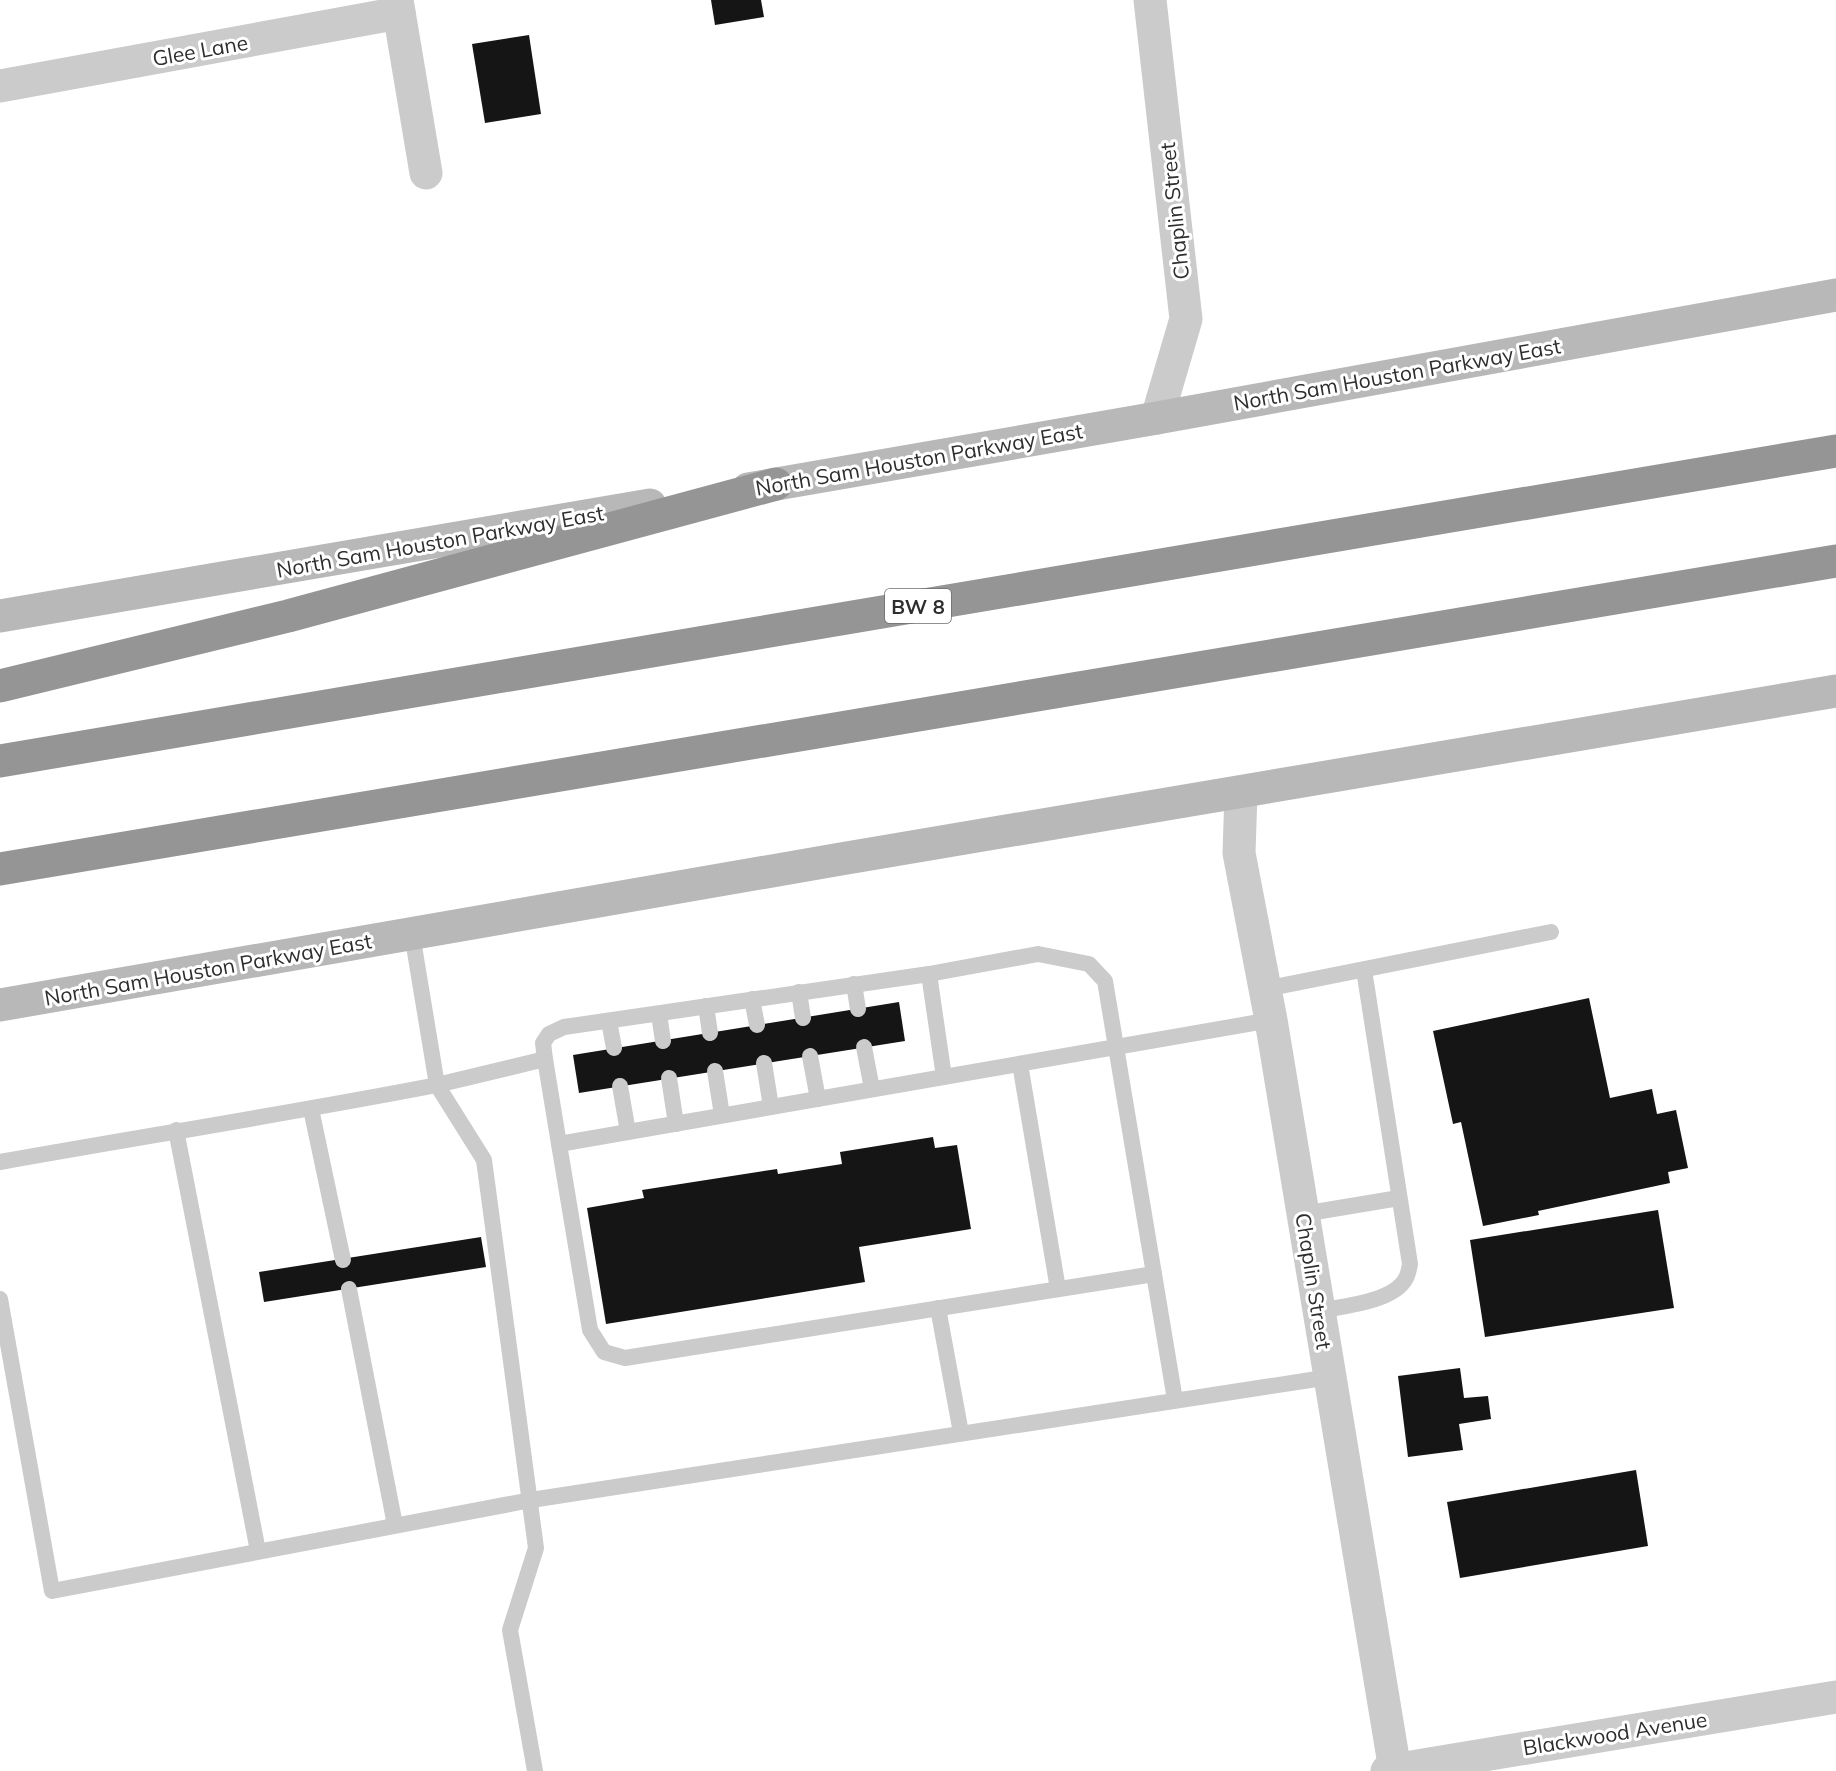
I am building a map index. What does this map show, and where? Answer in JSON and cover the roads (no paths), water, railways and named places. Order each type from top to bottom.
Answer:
[{"type":"highway","name":"BW 8","points":[[0,761],[1836,451]]},
{"type":"highway","points":[[0,686],[288,616],[776,484]]},
{"type":"highway","points":[[0,869],[1836,561]]},
{"type":"main road","name":"North Sam Houston Parkway East","points":[[0,616],[1157,418],[1836,295]]},
{"type":"main road","name":"North Sam Houston Parkway East","points":[[0,1005],[823,862],[1836,691]]},
{"type":"street","name":"Chaplin Street","points":[[1150,0],[1186,319],[1157,418]]},
{"type":"street","name":"Glee Lane","points":[[0,86],[398,7]]},
{"type":"street","points":[[398,7],[426,173]]},
{"type":"street","name":"Chaplin Street","points":[[1241,793],[1239,853],[1268,1005],[1303,1214],[1391,1770]]},
{"type":"street","name":"Blackwood Avenue","points":[[1391,1770],[1836,1697]]},
{"type":"lane","points":[[559,1144],[1116,1047],[1268,1005],[1364,970],[1551,932]]},
{"type":"lane","points":[[412,934],[437,1085],[484,1160],[536,1548],[510,1630],[535,1771]]},
{"type":"lane","points":[[1154,1274],[625,1358],[604,1352],[590,1330],[543,1043],[549,1035],[564,1028],[929,974],[1038,954],[1089,964],[1105,981],[1154,1274],[1175,1400]]},
{"type":"lane","points":[[1319,1311],[1384,1297],[1396,1290],[1406,1279],[1410,1264],[1364,970]]},
{"type":"lane","points":[[929,974],[944,1077]]},
{"type":"lane","points":[[854,984],[858,1009]]},
{"type":"lane","points":[[799,993],[803,1018]]},
{"type":"lane","points":[[752,999],[757,1025]]},
{"type":"lane","points":[[706,1006],[710,1033]]},
{"type":"lane","points":[[659,1014],[663,1041]]},
{"type":"lane","points":[[609,1021],[614,1048]]},
{"type":"lane","points":[[864,1047],[872,1089]]},
{"type":"lane","points":[[810,1056],[818,1099]]},
{"type":"lane","points":[[0,1162],[176,1130],[311,1109],[437,1085],[545,1059]]},
{"type":"lane","points":[[764,1064],[771,1107]]},
{"type":"lane","points":[[1020,1064],[1058,1289]]},
{"type":"lane","points":[[715,1071],[722,1115]]},
{"type":"lane","points":[[669,1078],[676,1124]]},
{"type":"lane","points":[[620,1086],[628,1132]]},
{"type":"lane","points":[[311,1109],[343,1260]]},
{"type":"lane","points":[[176,1130],[258,1551]]},
{"type":"lane","points":[[1303,1214],[1399,1198]]},
{"type":"lane","points":[[349,1289],[395,1525]]},
{"type":"lane","points":[[0,1299],[52,1591],[531,1500],[1330,1377]]},
{"type":"lane","points":[[938,1308],[961,1433]]}]
